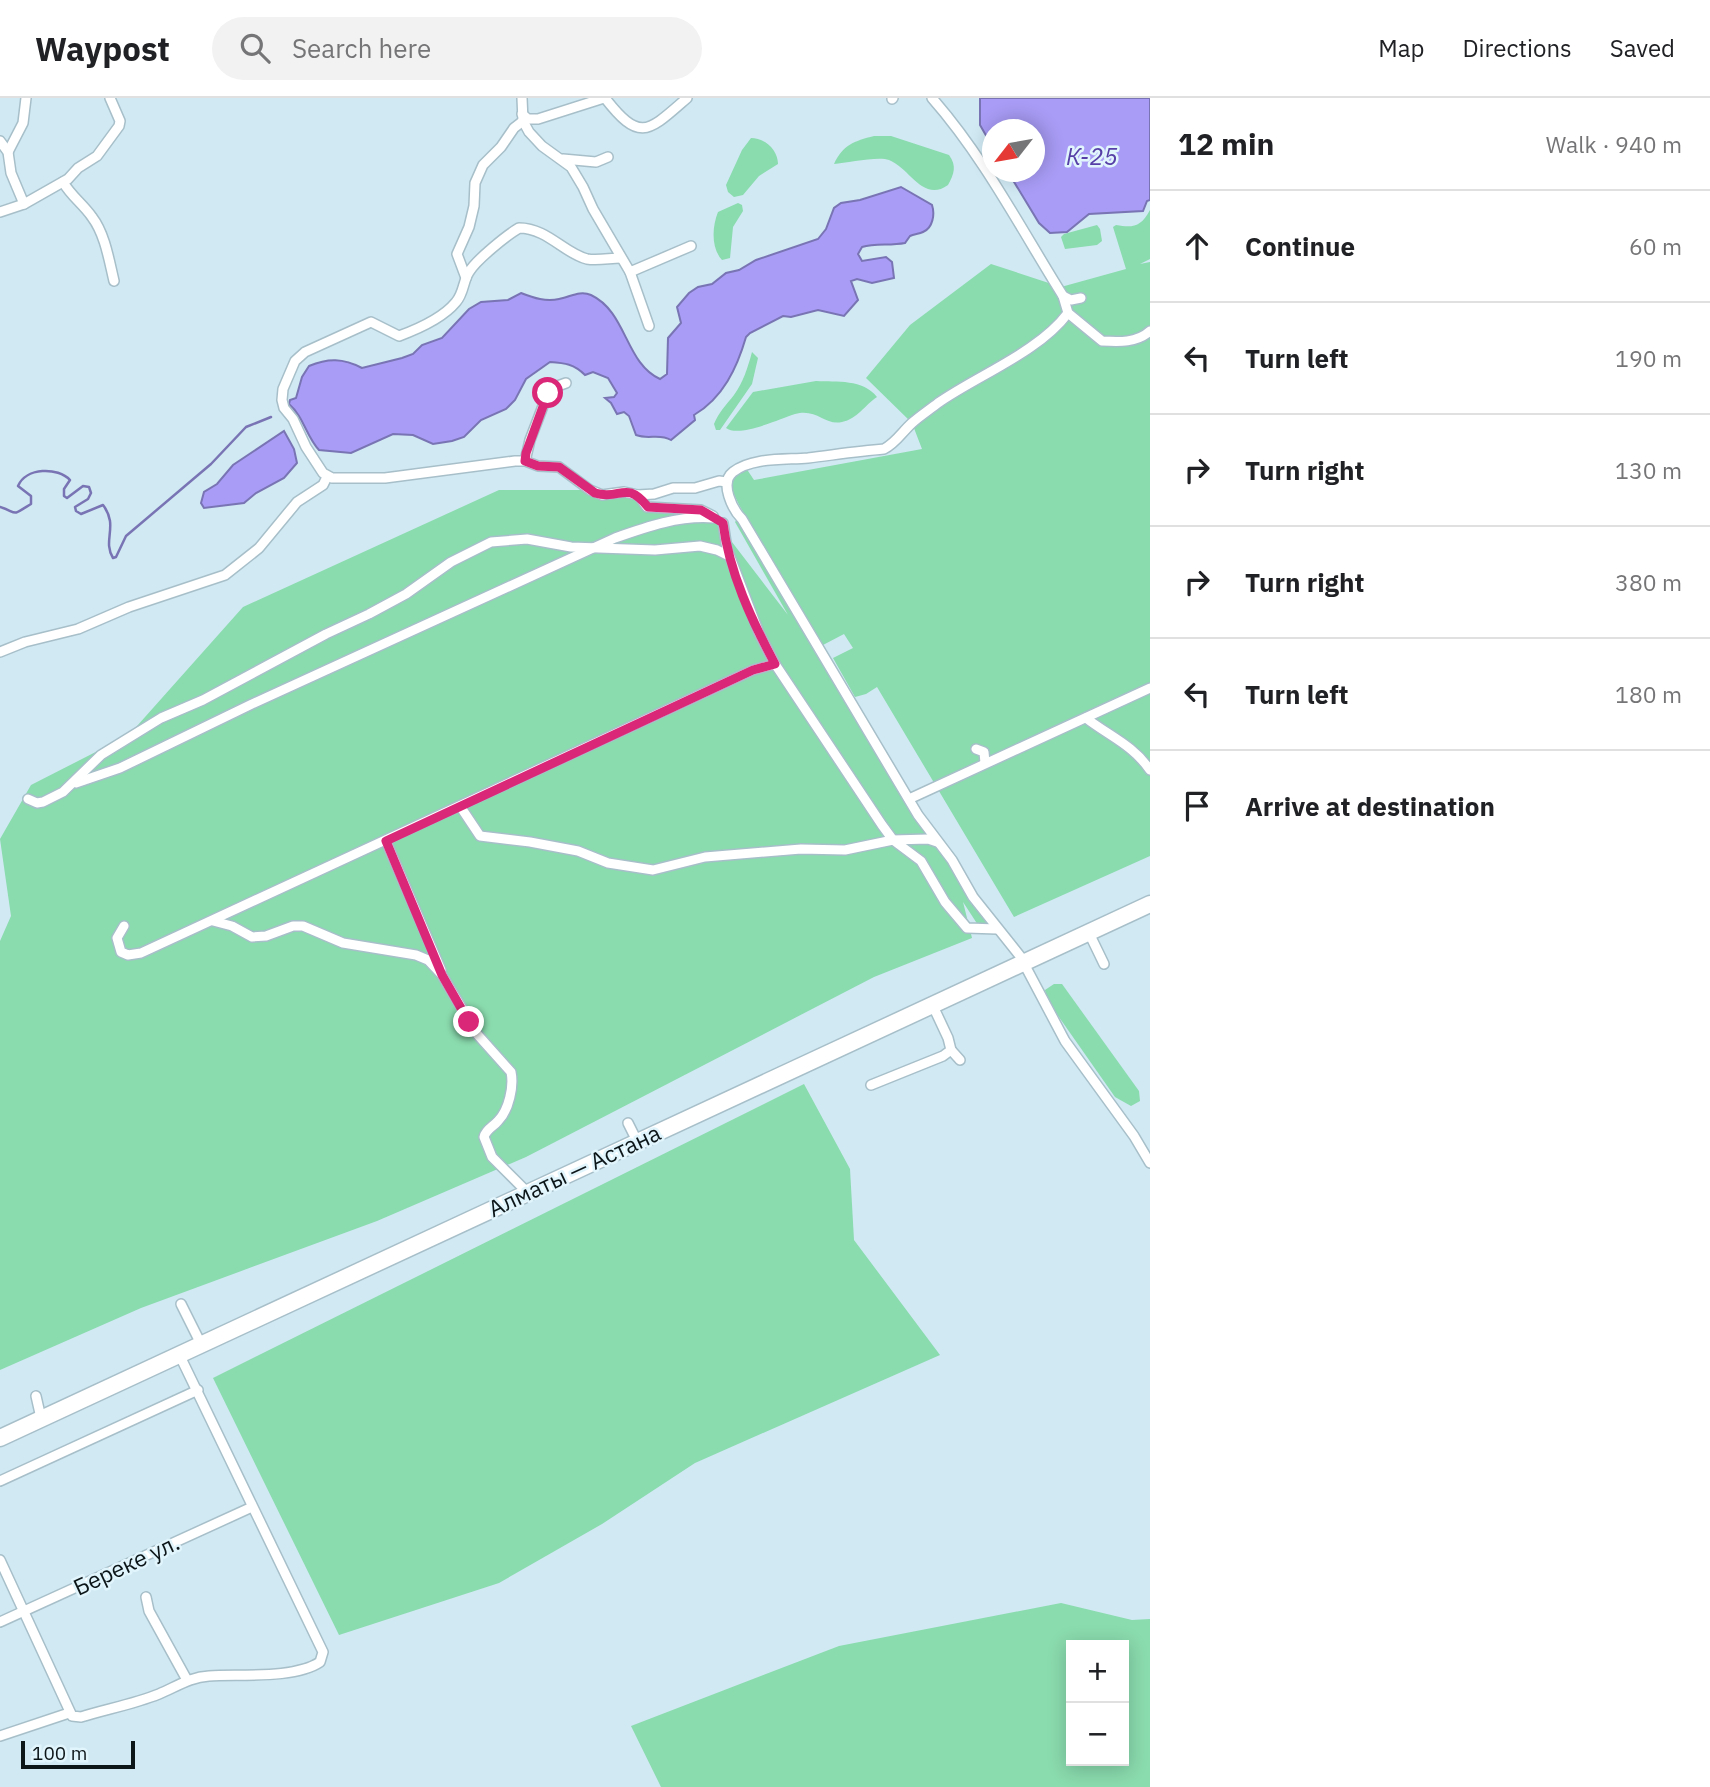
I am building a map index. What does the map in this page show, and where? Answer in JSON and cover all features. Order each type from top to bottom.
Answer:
[{"type":"highway","name":"Алматы — Астана","points":[[0,1438],[1150,904]]},
{"type":"street","points":[[8,152],[23,123],[26,98]]},
{"type":"street","points":[[0,212],[24,204],[63,182],[97,156],[120,121],[110,98]]},
{"type":"street","points":[[522,98],[523,117],[529,132],[542,146],[571,167],[630,272],[649,326]]},
{"type":"street","points":[[523,117],[538,119],[604,98],[627,123],[638,128],[652,125],[687,98]]},
{"type":"street","points":[[930,98],[980,163],[1063,296],[1068,313],[1102,341],[1142,338],[1150,331]]},
{"type":"street","points":[[467,272],[457,254],[472,217],[476,179],[482,165],[501,147],[523,117]]},
{"type":"street","points":[[0,141],[8,152],[11,173],[24,204]]},
{"type":"street","points":[[561,159],[596,162],[608,157]]},
{"type":"street","points":[[63,182],[70,195],[99,228],[114,281]]},
{"type":"street","points":[[621,258],[587,259],[540,233],[519,228],[467,272],[461,294],[455,304],[416,329],[399,337],[370,322],[304,352],[295,361],[283,389],[282,404],[293,419],[314,461],[327,477],[385,478],[487,463],[525,461],[538,466],[559,467],[601,495],[624,492],[654,494],[673,488],[695,488],[719,481],[727,482]]},
{"type":"street","points":[[630,272],[691,246]]},
{"type":"street","points":[[1063,296],[1072,300],[1081,298]]},
{"type":"street","points":[[1068,313],[1059,325],[1043,338],[941,401],[884,449],[762,462],[734,472],[727,482],[735,513],[743,519],[785,588],[909,799],[952,860],[973,897],[1024,963],[1065,1041],[1134,1136],[1150,1163]]},
{"type":"street","points":[[525,461],[548,393],[552,388],[566,383]]},
{"type":"street","points":[[0,652],[24,642],[78,629],[129,607],[225,575],[259,548],[297,502],[323,485],[327,477]]},
{"type":"street","points":[[638,495],[648,507],[701,510],[723,523]]},
{"type":"street","points":[[723,523],[735,513]]},
{"type":"street","points":[[29,799],[37,803],[43,802],[72,785],[120,768],[252,704],[615,538],[657,524],[701,516],[714,518]]},
{"type":"street","points":[[723,523],[729,556],[759,633],[775,664],[893,840],[921,861],[945,902],[967,928],[998,929]]},
{"type":"street","points":[[72,785],[101,755],[161,718],[203,700],[314,640],[369,614],[406,594],[438,570],[491,542],[516,539],[592,548],[655,550],[700,546],[729,556]]},
{"type":"street","points":[[124,926],[117,937],[121,953],[141,953],[753,670],[775,664]]},
{"type":"street","points":[[909,799],[1150,688]]},
{"type":"street","points":[[1087,718],[1140,755],[1150,770]]},
{"type":"street","points":[[976,749],[984,751],[985,763]]},
{"type":"street","points":[[460,806],[481,836],[530,842],[578,852],[608,863],[653,870],[705,857],[801,849],[845,850],[893,840],[928,839],[937,842]]},
{"type":"street","points":[[386,841],[442,975],[477,1034],[510,1072],[510,1093],[502,1117],[484,1133],[484,1141],[492,1157],[527,1192]]},
{"type":"street","points":[[213,920],[252,937],[266,936],[293,926],[303,926],[343,943],[416,955],[428,960],[442,975]]},
{"type":"street","points":[[1089,933],[1104,964]]},
{"type":"street","points":[[933,1006],[951,1050],[960,1060]]},
{"type":"street","points":[[871,1085],[943,1056],[951,1050]]},
{"type":"street","points":[[628,1123],[637,1141]]},
{"type":"street","points":[[181,1304],[201,1344]]},
{"type":"street","points":[[0,1560],[72,1716],[81,1717],[153,1696],[187,1680],[204,1676],[245,1676],[281,1672],[316,1665],[322,1659],[323,1652],[179,1354]]},
{"type":"street","points":[[0,1481],[198,1390]]},
{"type":"street","points":[[36,1396],[41,1419]]},
{"type":"street","name":"Береке ул.","points":[[0,1622],[252,1507]]},
{"type":"street","points":[[146,1597],[149,1611],[187,1680]]},
{"type":"street","points":[[0,1736],[69,1713]]},
{"type":"green space","points":[[874,136],[891,136],[949,155],[954,170],[948,185],[931,190],[917,182],[897,164],[884,159],[834,164],[841,152],[850,145]]},
{"type":"green space","points":[[751,138],[770,146],[776,154],[778,164],[759,176],[743,195],[734,197],[728,192],[726,185],[742,150]]},
{"type":"green space","points":[[738,203],[742,205],[743,211],[733,227],[730,258],[722,260],[714,243],[716,218],[718,212]]},
{"type":"green space","points":[[1150,210],[1150,259],[1140,264],[1150,262],[1150,856],[1014,917],[877,687],[855,697],[833,658],[853,648],[844,634],[823,645],[739,505],[731,488],[731,477],[746,468],[754,480],[922,449],[912,423],[866,378],[910,325],[991,264],[1061,287],[1126,269],[1113,227],[1136,225]]},
{"type":"green space","points":[[1097,225],[1102,241],[1097,245],[1065,249],[1061,237],[1064,234]]},
{"type":"green space","points":[[752,352],[758,358],[752,384],[720,430],[716,430],[714,424],[740,385]]},
{"type":"green space","points":[[816,381],[857,384],[877,397],[857,415],[842,422],[831,422],[803,413],[740,431],[726,428],[753,392]]},
{"type":"green space","points":[[499,490],[590,490],[712,516],[788,615],[735,522],[739,517],[816,648],[814,651],[909,799],[996,925],[978,925],[963,902],[972,938],[874,977],[526,1157],[377,1221],[141,1308],[0,1370],[0,941],[11,916],[0,839],[31,785],[129,735],[243,607]]},
{"type":"green space","points":[[1054,984],[1062,984],[1139,1091],[1140,1101],[1131,1106],[1115,1097],[1047,1000],[1045,990]]},
{"type":"green space","points":[[804,1084],[850,1169],[854,1240],[940,1355],[695,1463],[602,1524],[499,1583],[339,1635],[213,1378]]},
{"type":"green space","points":[[1061,1603],[1132,1620],[1150,1619],[1150,1787],[661,1787],[631,1726],[839,1646]]},
{"type":"water","name":"К-25","points":[[980,98],[1150,98],[1150,200],[1143,211],[1089,214],[1067,232],[1050,233],[1039,223],[1014,182],[1045,182],[1045,119],[982,119],[982,128]]},
{"type":"water","points":[[901,187],[932,205],[931,224],[923,232],[910,236],[905,243],[862,247],[858,254],[862,261],[886,257],[892,262],[894,278],[872,283],[857,279],[851,281],[858,300],[844,316],[818,310],[791,317],[783,316],[750,333],[721,391],[694,415],[695,420],[671,440],[636,435],[629,416],[624,412],[617,414],[605,398],[614,397],[617,393],[608,378],[593,372],[585,375],[573,366],[555,362],[550,362],[526,379],[515,400],[506,409],[481,420],[464,437],[433,444],[413,435],[393,434],[351,453],[319,450],[289,404],[290,400],[296,398],[302,377],[309,366],[335,360],[362,368],[402,358],[413,354],[422,345],[442,338],[469,309],[481,302],[508,300],[521,293],[549,300],[579,294],[591,295],[612,313],[640,362],[660,379],[667,374],[668,338],[681,323],[677,307],[689,293],[756,260],[818,239],[826,229],[834,208],[841,203]]},
{"type":"water","points":[[284,431],[294,449],[297,463],[284,478],[256,493],[244,503],[204,508],[201,503],[204,492],[217,484],[233,465]]},
{"type":"waterway","points":[[0,507],[15,513],[31,504],[31,496],[18,486],[28,475],[50,471],[65,476],[70,480],[64,489],[64,496],[67,498],[83,486],[89,487],[91,493],[88,499],[75,507],[76,511],[81,514],[103,505],[108,513],[109,545],[113,558],[126,536],[211,464],[246,427],[271,417]]},
{"type":"route","points":[[469,1022],[442,975],[417,909],[386,841],[753,670],[775,664],[759,633],[735,571],[727,549],[723,523],[701,510],[648,507],[634,493],[601,495],[559,467],[538,466],[525,461],[548,393]]}]
